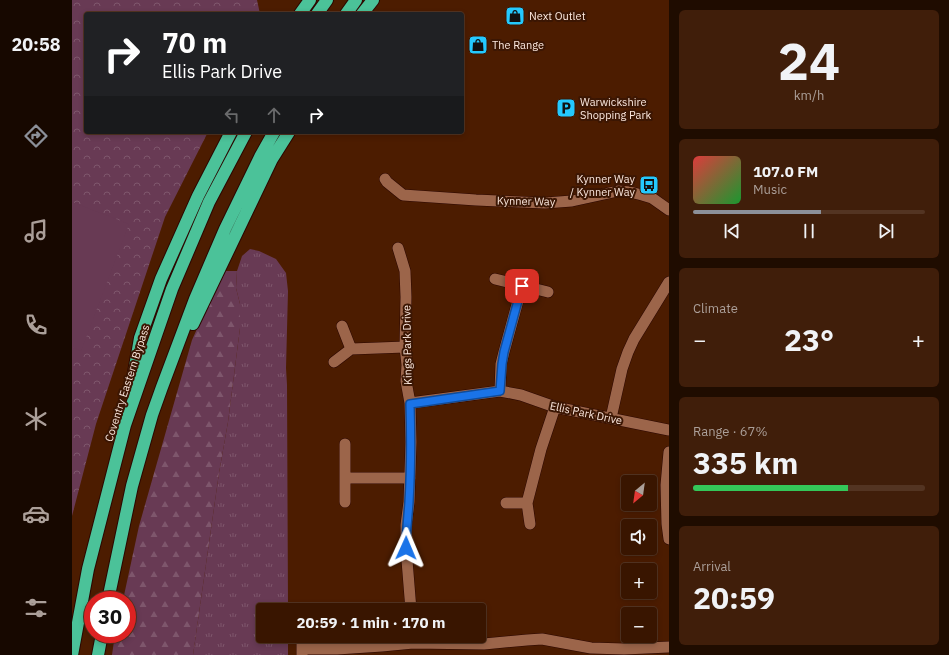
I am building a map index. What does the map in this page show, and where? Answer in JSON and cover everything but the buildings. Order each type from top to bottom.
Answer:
[{"type":"highway","points":[[301,12],[310,0]]},
{"type":"highway","points":[[318,12],[327,0]]},
{"type":"highway","points":[[347,12],[356,0]]},
{"type":"highway","points":[[364,12],[373,0]]},
{"type":"highway","points":[[125,424],[142,330],[161,279],[198,196],[230,134]]},
{"type":"highway","name":"Coventry Eastern Bypass","points":[[72,655],[88,569],[125,424],[172,290],[209,202],[245,134]]},
{"type":"highway","points":[[110,591],[132,486],[152,415],[195,299],[225,229],[273,134]]},
{"type":"highway","points":[[162,387],[272,159],[288,134]]},
{"type":"highway","points":[[98,655],[100,643]]},
{"type":"street","name":"Kynner Way","points":[[385,179],[403,195],[425,198],[544,203],[572,201],[618,191],[630,192],[652,198],[669,210]]},
{"type":"street","name":"Kings Park Drive","points":[[398,248],[405,271],[406,381],[410,404],[411,442],[406,548],[410,603]]},
{"type":"street","points":[[495,279],[548,292]]},
{"type":"street","points":[[611,418],[622,369],[628,352],[634,339],[669,282]]},
{"type":"street","points":[[500,391],[504,352],[522,286]]},
{"type":"street","points":[[342,326],[351,349]]},
{"type":"street","points":[[334,362],[351,349],[405,347]]},
{"type":"street","name":"Ellis Park Drive","points":[[410,404],[500,391],[521,395],[555,408],[669,430]]},
{"type":"street","points":[[530,524],[527,503],[541,449],[555,408]]},
{"type":"street","points":[[345,444],[345,502]]},
{"type":"street","points":[[669,452],[666,485],[669,539]]},
{"type":"street","points":[[345,478],[410,478]]},
{"type":"street","points":[[506,503],[527,503]]},
{"type":"street","points":[[439,643],[484,650],[527,640],[542,639],[591,648],[669,648]]},
{"type":"street","points":[[302,652],[382,646],[395,643]]},
{"type":"green space","points":[[72,0],[257,0],[260,12],[84,12],[84,134],[207,134],[165,217],[96,424],[72,516]]},
{"type":"green space","points":[[72,202],[129,224],[81,351],[72,347]]},
{"type":"green space","points":[[250,249],[259,251],[276,259],[286,273],[288,291],[286,368],[288,603],[256,603],[256,643],[288,643],[288,655],[193,655],[219,473],[228,422],[240,328],[240,304],[236,288],[237,271],[242,256]]},
{"type":"green space","points":[[223,271],[237,271],[236,288],[240,304],[240,328],[228,422],[219,473],[193,655],[112,655],[114,643],[136,643],[136,591],[125,591],[139,526],[192,340]]},
{"type":"place","name":"Next Outlet","points":[[515,16]]},
{"type":"place","name":"The Range","points":[[478,45]]},
{"type":"place","name":"Warwickshire Shopping Park","points":[[566,108]]},
{"type":"place","name":"Kynner Way / Kynner Way","points":[[649,185]]},
{"type":"route","points":[[406,548],[411,442],[410,404],[500,391],[504,352],[522,286]]}]
